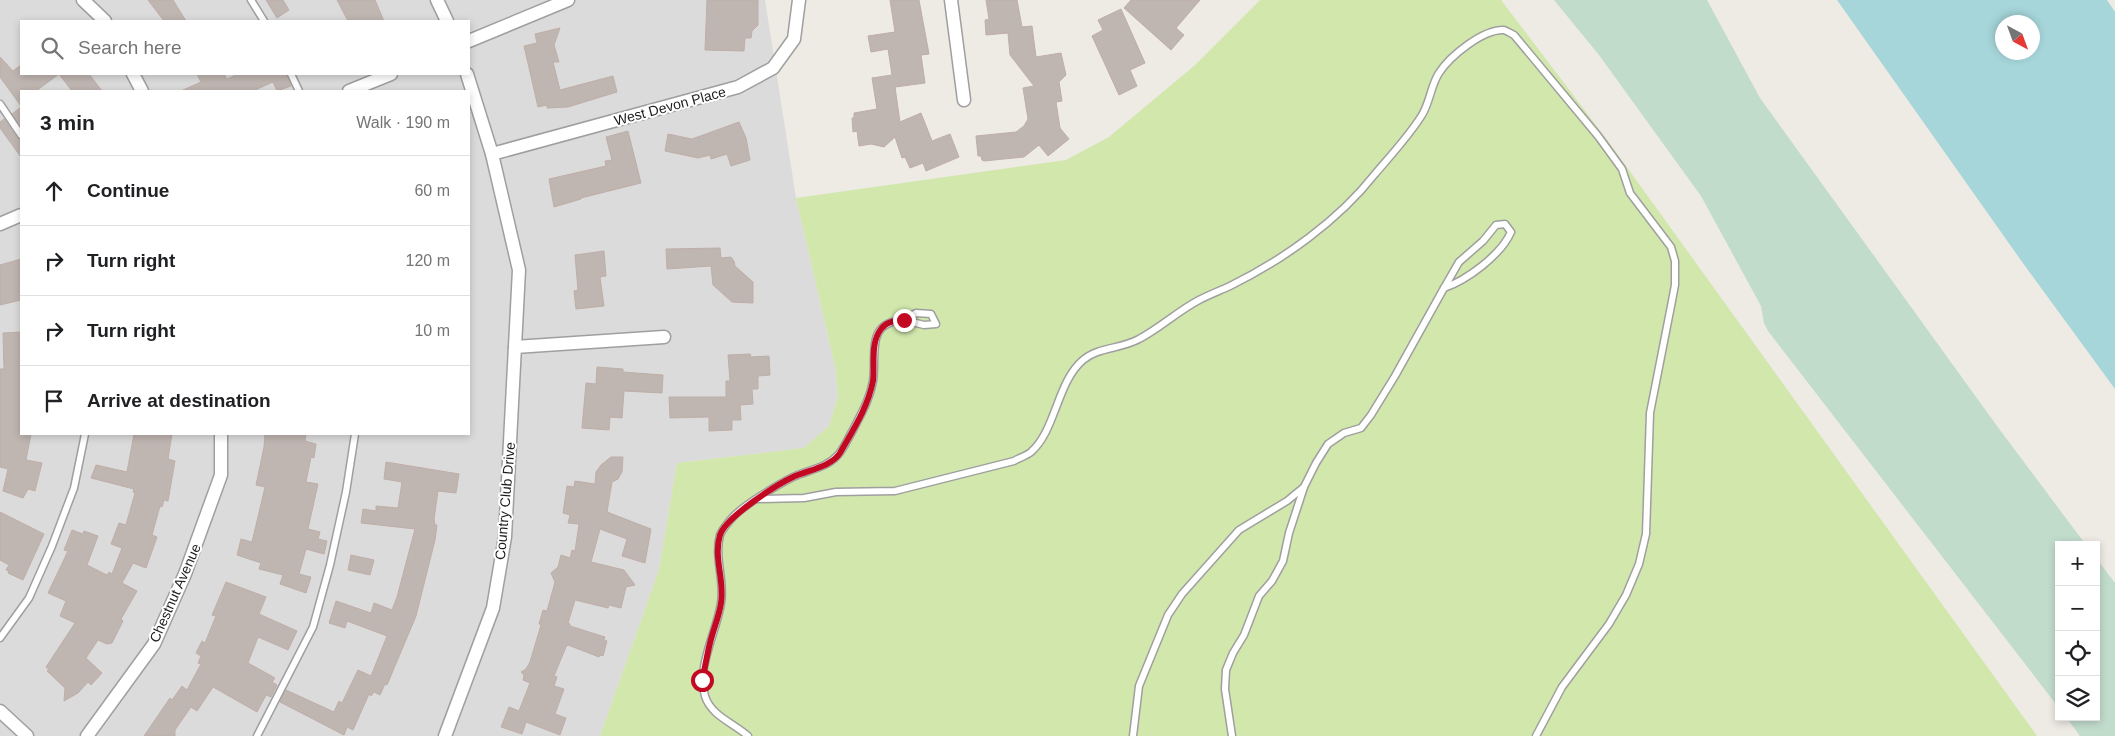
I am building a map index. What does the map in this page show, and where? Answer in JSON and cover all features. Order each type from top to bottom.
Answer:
[{"type":"street","points":[[84,0],[104,20]]},
{"type":"street","points":[[437,0],[447,20]]},
{"type":"street","points":[[470,41],[568,0]]},
{"type":"street","name":"West Devon Place","points":[[492,154],[738,87],[773,68],[794,39],[799,0]]},
{"type":"street","points":[[951,0],[964,100]]},
{"type":"street","points":[[134,75],[141,90]]},
{"type":"street","points":[[351,90],[389,75]]},
{"type":"street","name":"Country Club Drive","points":[[445,736],[493,608],[505,537],[519,270],[492,154],[467,75]]},
{"type":"street","points":[[0,224],[20,215]]},
{"type":"street","points":[[515,347],[664,337]]},
{"type":"street","name":"Chestnut Avenue","points":[[87,736],[154,644],[181,582],[222,475],[221,435]]},
{"type":"street","points":[[0,710],[27,736]]},
{"type":"lane","points":[[251,0],[263,20]]},
{"type":"lane","points":[[758,499],[804,498],[836,492],[895,491],[1014,461],[1031,452],[1043,436],[1070,378],[1082,361],[1098,352],[1136,341],[1162,326],[1197,300],[1230,286],[1264,267],[1328,223],[1346,208],[1421,116],[1439,74],[1452,57],[1474,41],[1493,31],[1506,30],[1514,35],[1598,136],[1622,169],[1630,193],[1652,219],[1671,248],[1675,260],[1675,285],[1672,306],[1650,413],[1646,534],[1639,564],[1626,594],[1609,624],[1562,687],[1536,736]]},
{"type":"lane","points":[[291,75],[299,90]]},
{"type":"lane","points":[[0,104],[20,134]]},
{"type":"lane","points":[[1232,736],[1225,689],[1226,670],[1232,653],[1244,635],[1259,596],[1272,581],[1283,561],[1289,533],[1304,487],[1316,463],[1328,444],[1344,433],[1361,428],[1395,376],[1444,288],[1459,262],[1483,241],[1496,225],[1505,224],[1511,232],[1506,243],[1471,274],[1457,284],[1444,288]]},
{"type":"lane","points":[[748,736],[714,711],[705,696],[702,680],[721,603],[722,583],[718,563],[720,534],[734,516],[758,499],[792,477],[825,465],[838,456],[864,408],[873,381],[874,347],[880,330],[890,321],[904,320]]},
{"type":"lane","points":[[0,638],[30,598],[52,546],[74,488],[85,435]]},
{"type":"lane","points":[[257,736],[313,627],[330,565],[346,492],[355,435]]},
{"type":"lane","points":[[1133,736],[1139,686],[1168,615],[1182,594],[1239,530],[1288,501],[1304,487]]},
{"type":"shaded area","points":[[0,0],[765,0],[796,198],[835,366],[838,396],[829,426],[804,448],[677,463],[659,570],[600,736],[0,736]]},
{"type":"green space","points":[[1260,0],[1501,0],[1608,141],[2037,736],[600,736],[659,570],[677,463],[804,448],[829,426],[838,396],[835,366],[796,198],[1066,160],[1109,137],[1194,66]]},
{"type":"green space","points":[[1554,0],[1707,0],[1760,98],[1997,426],[2083,541],[2055,541],[2055,703],[1768,331],[1764,323],[1761,306],[1701,196],[1599,55]]},
{"type":"green space","points":[[2100,563],[2115,583],[2115,736],[2080,736],[2069,721],[2100,721]]},
{"type":"water","points":[[1837,0],[2107,0],[2115,12],[2115,389],[2025,266]]},
{"type":"building","points":[[148,0],[173,0],[185,20],[163,20]]},
{"type":"building","points":[[266,0],[283,0],[289,10],[277,18]]},
{"type":"building","points":[[337,0],[375,0],[384,20],[347,20]]},
{"type":"building","points":[[707,0],[758,0],[758,25],[752,31],[751,38],[745,38],[744,51],[705,50]]},
{"type":"building","points":[[890,0],[919,0],[929,54],[921,55],[925,83],[895,87],[900,122],[921,113],[932,141],[950,134],[959,157],[926,171],[923,163],[910,168],[905,157],[902,158],[895,137],[884,147],[871,144],[859,146],[857,131],[853,132],[852,118],[854,118],[854,113],[877,109],[872,78],[892,75],[888,49],[871,52],[868,36],[895,32]]},
{"type":"building","points":[[986,0],[1017,0],[1022,27],[1032,26],[1036,57],[1061,53],[1066,75],[1059,82],[1062,101],[1056,102],[1060,128],[1069,139],[1048,156],[1039,145],[1024,157],[984,161],[981,156],[978,156],[976,136],[1016,132],[1024,126],[1028,119],[1023,88],[1034,86],[1010,55],[1008,33],[986,35],[985,20],[989,19]]},
{"type":"building","points":[[1131,0],[1200,0],[1176,28],[1184,35],[1171,50],[1124,8]]},
{"type":"building","points":[[1121,9],[1145,63],[1130,70],[1137,86],[1119,95],[1092,36],[1103,30],[1098,20]]},
{"type":"building","points":[[560,28],[554,45],[559,62],[553,62],[560,90],[613,76],[617,92],[568,107],[547,108],[547,105],[538,107],[524,46],[537,43],[535,34]]},
{"type":"building","points":[[0,57],[13,71],[20,66],[20,75],[58,75],[37,90],[20,90],[20,105],[0,77]]},
{"type":"building","points":[[60,75],[90,75],[101,90],[71,90]]},
{"type":"building","points":[[198,75],[225,75],[227,79],[236,75],[286,75],[291,86],[277,90],[273,82],[255,90],[183,90],[201,82]]},
{"type":"building","points":[[20,108],[20,125],[12,114]]},
{"type":"building","points":[[4,119],[20,140],[20,156],[0,128],[0,122]]},
{"type":"building","points":[[739,122],[746,138],[750,160],[731,166],[727,154],[711,159],[710,155],[698,158],[665,151],[668,134],[692,139]]},
{"type":"building","points":[[628,131],[641,183],[554,207],[549,179],[606,166],[605,161],[612,160],[606,137]]},
{"type":"building","points":[[720,248],[721,258],[731,257],[735,266],[753,282],[753,303],[732,302],[713,285],[711,266],[667,269],[666,249]]},
{"type":"building","points":[[604,251],[606,276],[600,277],[604,306],[576,309],[574,291],[578,290],[575,255]]},
{"type":"building","points":[[20,259],[20,300],[0,305],[0,265]]},
{"type":"building","points":[[20,332],[20,435],[31,435],[26,460],[42,463],[35,491],[28,489],[23,498],[3,491],[8,469],[0,467],[0,369],[4,369],[3,333]]},
{"type":"building","points":[[750,354],[751,357],[769,356],[770,375],[758,376],[758,389],[752,389],[753,404],[740,405],[741,420],[732,420],[732,430],[709,431],[709,417],[670,418],[669,397],[726,397],[726,381],[730,381],[728,355]]},
{"type":"building","points":[[597,367],[623,369],[623,372],[663,375],[662,393],[624,391],[622,418],[610,417],[609,430],[582,428],[586,383],[596,384]]},
{"type":"building","points":[[134,435],[172,435],[168,459],[175,461],[168,501],[164,500],[162,507],[160,506],[152,535],[157,537],[146,568],[133,563],[122,583],[137,591],[121,619],[123,621],[112,643],[107,644],[98,640],[86,658],[102,673],[91,685],[88,682],[78,693],[64,701],[65,688],[47,671],[49,670],[46,667],[75,623],[60,616],[66,601],[48,593],[68,551],[64,550],[72,530],[83,534],[84,531],[98,536],[87,565],[107,575],[109,572],[112,574],[122,548],[111,544],[119,523],[126,525],[135,493],[133,492],[134,489],[91,478],[96,465],[127,472]]},
{"type":"building","points":[[265,435],[306,435],[305,441],[316,444],[314,458],[311,457],[306,482],[318,484],[308,529],[320,532],[318,539],[327,541],[324,554],[306,549],[299,574],[311,577],[306,593],[280,584],[283,575],[259,569],[261,563],[237,555],[241,539],[252,542],[265,487],[256,485]]},
{"type":"building","points":[[611,457],[623,457],[622,472],[618,479],[612,482],[607,512],[651,529],[645,563],[622,556],[627,539],[600,529],[591,562],[624,570],[635,585],[626,587],[621,608],[609,605],[608,608],[575,600],[568,623],[570,626],[605,637],[604,640],[607,641],[603,656],[600,655],[599,657],[568,645],[566,647],[554,676],[557,677],[554,686],[564,689],[555,714],[566,718],[560,735],[526,722],[522,734],[501,727],[509,707],[519,711],[530,683],[523,680],[524,675],[521,672],[526,669],[530,662],[541,625],[539,624],[543,610],[547,611],[555,582],[551,573],[558,567],[561,555],[570,558],[572,550],[575,551],[579,524],[568,523],[570,515],[563,513],[567,486],[574,487],[575,481],[595,484],[596,472]]},
{"type":"building","points":[[386,462],[459,474],[456,493],[438,491],[434,519],[435,525],[437,525],[435,540],[416,616],[387,685],[385,684],[380,695],[374,692],[371,696],[369,694],[353,730],[347,727],[344,735],[280,702],[286,690],[334,712],[339,701],[342,703],[358,670],[371,676],[387,636],[347,621],[345,628],[329,623],[336,601],[371,613],[374,603],[392,610],[397,597],[415,529],[361,523],[363,509],[376,511],[376,506],[398,508],[402,482],[384,479]]},
{"type":"building","points":[[0,512],[44,534],[23,580],[8,573],[9,571],[6,570],[9,565],[0,560]]},
{"type":"building","points":[[351,555],[374,560],[370,575],[348,570]]},
{"type":"building","points":[[226,582],[266,597],[259,614],[297,631],[288,650],[258,637],[248,663],[275,678],[272,682],[277,685],[271,697],[266,695],[257,712],[213,687],[197,711],[191,707],[175,730],[175,736],[144,736],[170,698],[172,700],[182,686],[187,690],[201,664],[198,663],[201,656],[196,653],[202,641],[205,643],[216,616],[212,615]]},
{"type":"route","points":[[702,680],[721,603],[722,583],[718,563],[720,534],[734,516],[758,499],[792,477],[825,465],[838,456],[864,408],[873,381],[874,347],[880,330],[890,321],[904,320]]}]
